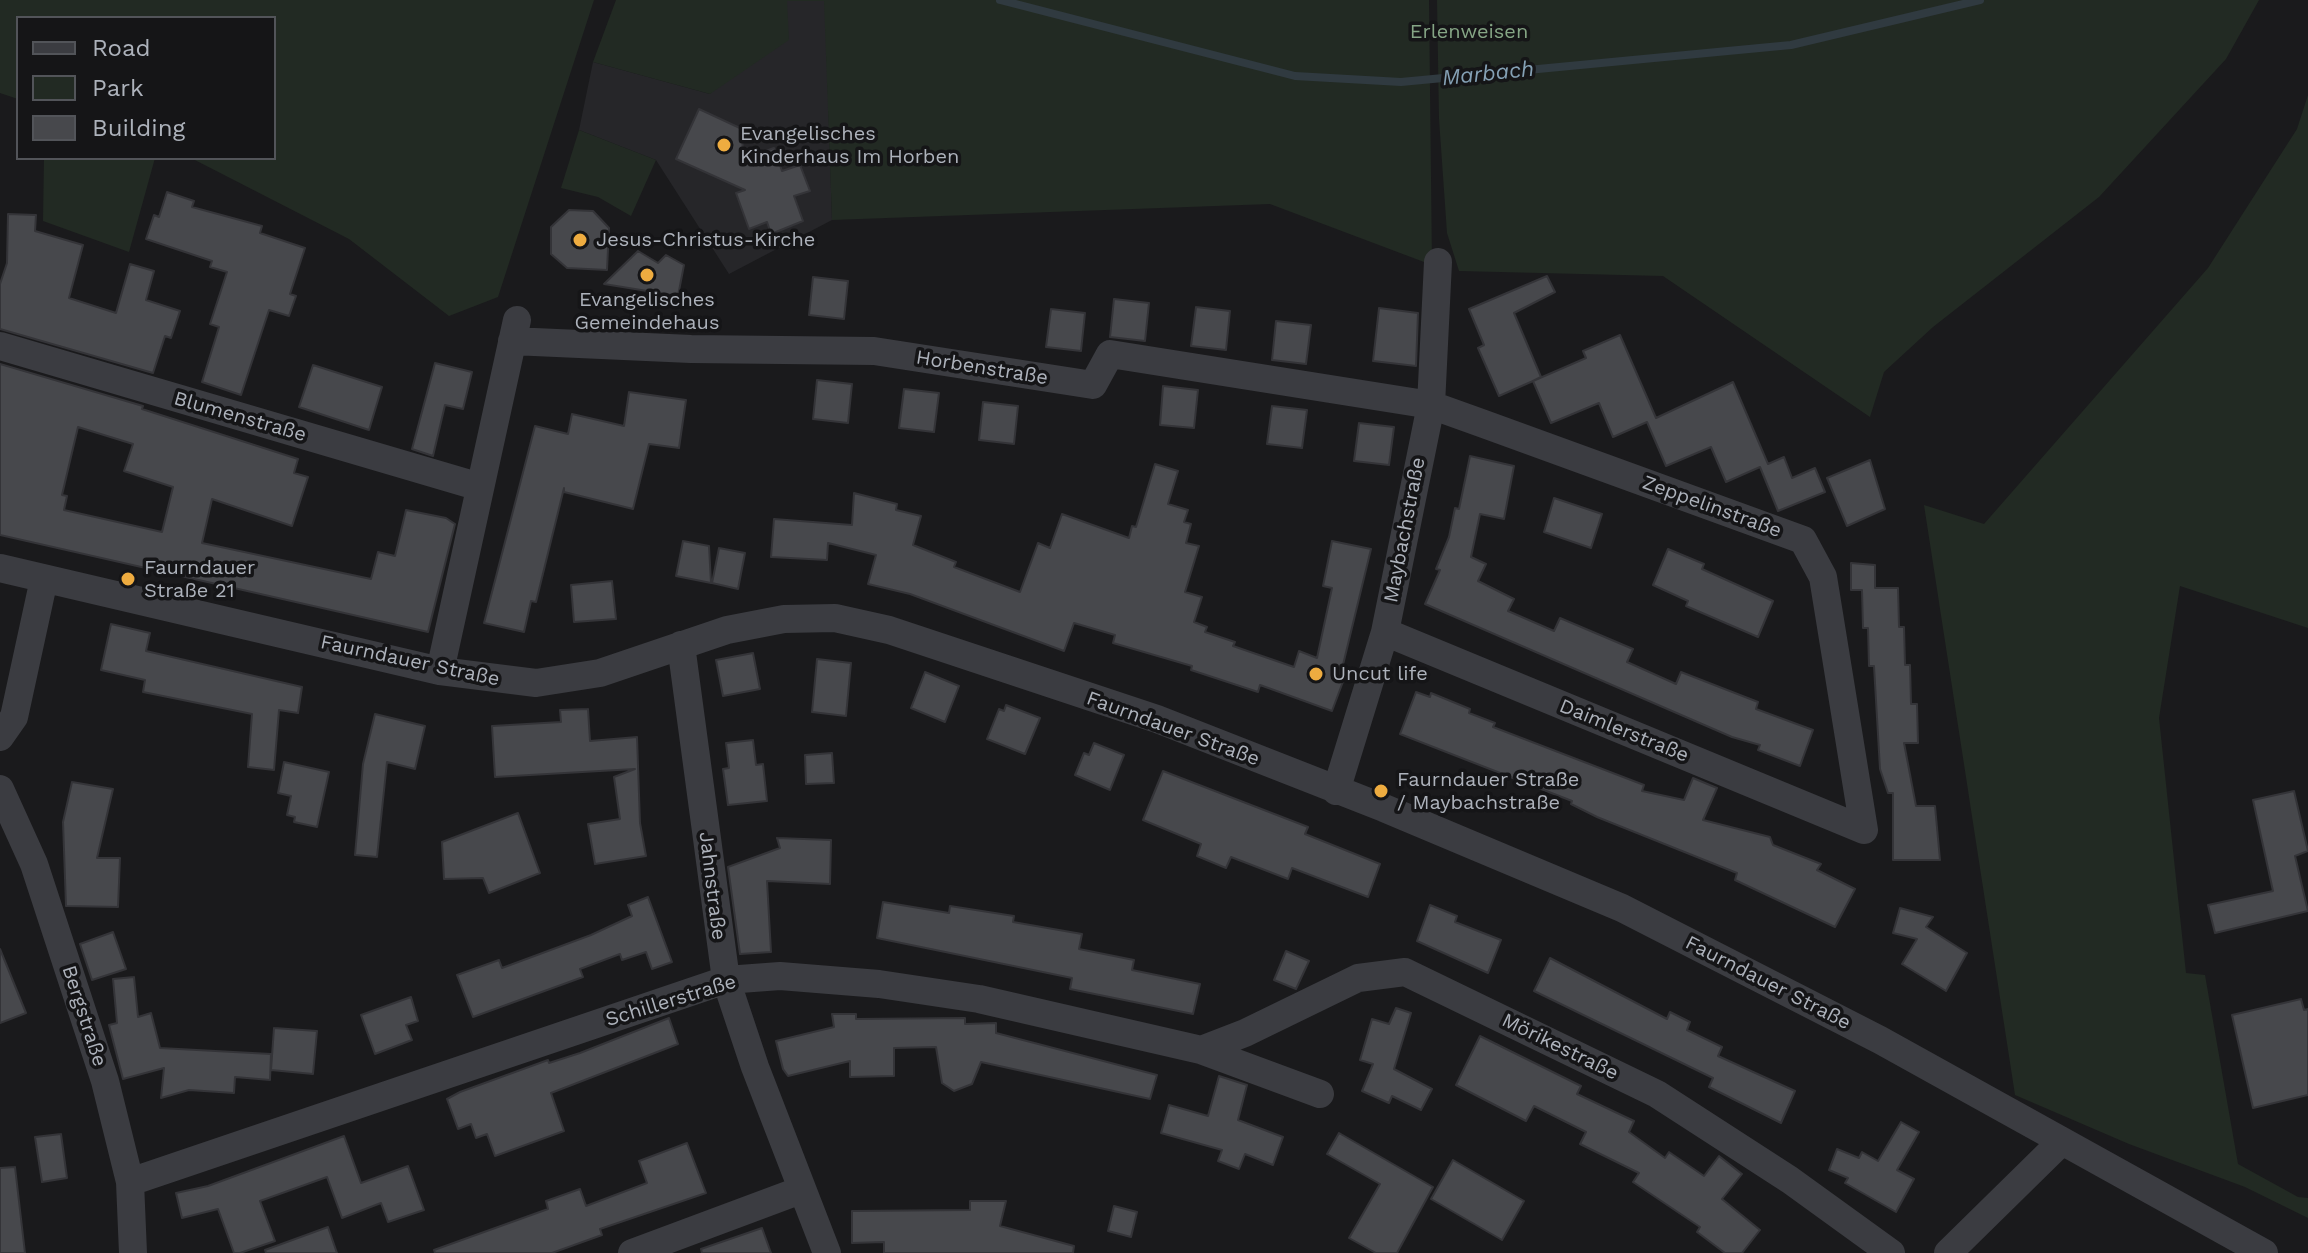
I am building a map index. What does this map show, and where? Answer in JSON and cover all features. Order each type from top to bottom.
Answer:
[{"type":"street","name":"Maybachstraße","points":[[1336,791],[1385,632],[1431,405],[1438,262]]},
{"type":"street","name":"Horbenstraße","points":[[440,671],[515,330],[691,349],[874,351],[1093,385],[1110,354],[1431,405]]},
{"type":"street","name":"Blumenstraße","points":[[0,346],[480,487]]},
{"type":"street","name":"Zeppelinstraße","points":[[1431,405],[1803,540],[1823,577],[1864,830]]},
{"type":"street","name":"Faurndauer Straße","points":[[0,568],[440,671],[536,683],[600,673],[727,630],[784,619],[835,618],[889,630],[1157,719],[1384,808],[1622,908],[1880,1040],[2264,1253]]},
{"type":"street","points":[[0,737],[14,717],[44,579]]},
{"type":"street","name":"Daimlerstraße","points":[[1385,632],[1864,830]]},
{"type":"street","name":"Jahnstraße","points":[[681,645],[726,980],[801,1190],[827,1253]]},
{"type":"street","name":"Bergstraße","points":[[0,789],[34,864],[105,1081],[130,1182],[133,1253]]},
{"type":"street","name":"Mörikestraße","points":[[1201,1050],[1255,1028],[1358,978],[1405,972],[1657,1094],[1790,1180],[1891,1253]]},
{"type":"street","name":"Schillerstraße","points":[[130,1182],[726,980],[780,976],[879,984],[988,1001],[1201,1050],[1320,1094]]},
{"type":"street","points":[[1948,1253],[2062,1141]]},
{"type":"street","points":[[632,1253],[801,1190]]},
{"type":"shaded area","name":"Evangelisches Kinderhaus Im Horben","points":[[787,1],[825,1],[832,220],[729,274],[656,160],[579,130],[593,62],[710,94]]},
{"type":"green space","points":[[0,0],[594,0],[498,297],[449,316],[349,239],[195,160],[276,160],[276,16],[16,16],[16,98],[0,93]]},
{"type":"green space","points":[[616,0],[1429,0],[1432,265],[1270,204],[832,220],[824,1],[787,1],[789,40],[710,94],[593,62]]},
{"type":"green space","name":"Erlenweisen","points":[[1437,0],[2259,0],[2226,59],[2099,197],[1933,327],[1884,372],[1870,417],[1663,276],[1459,271],[1447,233],[1439,119]]},
{"type":"green space","points":[[2308,95],[2308,628],[2180,586],[2159,718],[2186,973],[2205,975],[2238,1164],[2298,1197],[2308,1198],[2308,1218],[2245,1187],[2129,1144],[2015,1095],[1924,505],[1984,524],[2208,268],[2297,129]]},
{"type":"green space","points":[[579,130],[656,160],[631,216],[598,197],[561,188]]},
{"type":"green space","points":[[44,160],[154,160],[129,252],[43,221]]},
{"type":"building","points":[[699,109],[742,129],[743,159],[774,148],[782,171],[800,165],[810,191],[794,196],[803,221],[771,234],[767,222],[749,229],[736,193],[745,190],[676,159]]},
{"type":"building","points":[[167,192],[194,201],[192,207],[262,226],[260,233],[305,248],[290,294],[296,296],[289,316],[269,310],[241,395],[202,382],[219,327],[210,324],[227,272],[210,267],[212,261],[146,239],[154,215],[159,217]]},
{"type":"building","name":"Jesus-Christus-Kirche","points":[[569,210],[593,211],[609,228],[607,270],[567,268],[551,254],[551,227]]},
{"type":"building","points":[[8,214],[36,215],[35,231],[83,245],[69,298],[116,313],[130,264],[154,271],[146,300],[180,311],[171,338],[165,336],[153,373],[0,329],[0,284],[7,263]]},
{"type":"building","name":"Evangelisches Gemeindehaus","points":[[638,251],[658,263],[666,255],[684,265],[678,296],[604,284]]},
{"type":"building","points":[[1547,276],[1555,292],[1514,313],[1541,377],[1499,396],[1478,348],[1484,345],[1469,309]]},
{"type":"building","points":[[813,277],[848,281],[844,319],[809,315]]},
{"type":"building","points":[[1114,299],[1149,303],[1145,341],[1110,337]]},
{"type":"building","points":[[1196,307],[1230,311],[1226,350],[1191,346]]},
{"type":"building","points":[[1379,308],[1418,313],[1416,366],[1373,361]]},
{"type":"building","points":[[1051,309],[1085,313],[1081,351],[1046,347]]},
{"type":"building","points":[[1276,321],[1311,325],[1306,364],[1272,360]]},
{"type":"building","points":[[1620,335],[1656,418],[1733,382],[1768,464],[1784,457],[1792,478],[1815,468],[1825,492],[1778,511],[1760,467],[1726,482],[1711,447],[1666,466],[1647,422],[1613,437],[1599,403],[1551,423],[1533,381],[1586,358],[1583,351]]},
{"type":"building","points":[[435,363],[472,372],[463,409],[445,405],[433,456],[412,449]]},
{"type":"building","points":[[0,364],[143,406],[142,409],[298,459],[294,473],[308,477],[292,526],[212,499],[202,543],[371,579],[378,552],[395,556],[406,510],[446,518],[455,524],[428,632],[0,535]],"holes":[[[78,427],[133,444],[124,471],[173,487],[162,532],[64,510],[67,496],[62,495]]]},
{"type":"building","points":[[313,365],[382,387],[369,430],[299,407]]},
{"type":"building","points":[[817,380],[852,384],[848,423],[813,419]]},
{"type":"building","points":[[1163,386],[1198,390],[1194,428],[1160,425]]},
{"type":"building","points":[[904,389],[939,393],[934,432],[899,428]]},
{"type":"building","points":[[629,392],[686,400],[679,448],[649,444],[633,509],[564,492],[564,488],[536,602],[531,601],[524,632],[484,623],[535,426],[568,434],[572,414],[624,426]]},
{"type":"building","points":[[983,402],[1018,406],[1014,444],[979,440]]},
{"type":"building","points":[[1272,406],[1307,410],[1302,448],[1267,444]]},
{"type":"building","points":[[1359,423],[1394,427],[1389,465],[1354,461]]},
{"type":"building","points":[[1470,456],[1514,466],[1504,519],[1480,514],[1471,557],[1486,564],[1478,581],[1514,599],[1508,611],[1554,631],[1560,618],[1633,649],[1627,662],[1676,684],[1681,672],[1758,702],[1756,709],[1813,730],[1800,766],[1758,750],[1760,745],[1732,737],[1425,604],[1440,570],[1436,569],[1449,537],[1455,508],[1459,509]]},
{"type":"building","points":[[1870,460],[1885,509],[1847,526],[1827,478]]},
{"type":"building","points":[[1155,464],[1178,471],[1168,504],[1188,510],[1184,522],[1191,524],[1186,543],[1199,546],[1185,592],[1202,597],[1194,622],[1207,627],[1205,632],[1235,642],[1233,646],[1294,667],[1299,651],[1317,658],[1332,588],[1323,586],[1332,541],[1371,549],[1342,669],[1347,671],[1332,711],[1260,685],[1258,692],[1191,670],[1192,666],[1113,643],[1115,635],[1074,623],[1064,651],[910,594],[868,584],[876,555],[828,543],[827,560],[771,557],[774,519],[852,525],[854,493],[897,504],[896,510],[921,516],[913,545],[956,562],[954,567],[1020,592],[1038,543],[1050,548],[1062,514],[1129,538],[1132,526],[1136,527]]},
{"type":"building","points":[[1554,498],[1602,514],[1591,548],[1544,532]]},
{"type":"building","points":[[683,541],[709,546],[711,583],[676,576]]},
{"type":"building","points":[[719,548],[745,553],[738,589],[712,583]]},
{"type":"building","points":[[1668,549],[1704,564],[1702,569],[1773,601],[1758,637],[1686,606],[1688,601],[1653,585]]},
{"type":"building","points":[[1851,563],[1875,565],[1875,588],[1898,588],[1899,627],[1904,627],[1905,665],[1910,665],[1911,704],[1917,704],[1918,743],[1904,743],[1916,806],[1935,806],[1940,860],[1893,860],[1893,793],[1888,793],[1880,769],[1874,666],[1869,666],[1868,628],[1863,628],[1862,590],[1851,590]]},
{"type":"building","points":[[612,581],[616,619],[574,622],[571,585]]},
{"type":"building","points":[[111,624],[150,633],[146,651],[302,687],[298,713],[279,710],[274,770],[248,767],[252,714],[143,692],[145,680],[101,670]]},
{"type":"building","points":[[753,653],[760,689],[723,696],[716,660]]},
{"type":"building","points":[[817,659],[851,663],[846,716],[812,712]]},
{"type":"building","points":[[925,672],[959,686],[945,722],[911,708]]},
{"type":"building","points":[[1416,692],[1430,697],[1431,693],[1470,709],[1469,713],[1495,723],[1493,727],[1644,785],[1642,791],[1684,800],[1693,778],[1717,788],[1703,820],[1770,837],[1773,845],[1821,864],[1817,870],[1855,889],[1835,927],[1735,880],[1737,873],[1597,817],[1571,804],[1572,801],[1400,734]]},
{"type":"building","points":[[1006,705],[1040,718],[1025,754],[987,739],[999,709],[1004,711]]},
{"type":"building","points":[[588,709],[590,741],[637,737],[640,823],[646,856],[595,864],[588,824],[620,819],[614,777],[635,769],[495,777],[492,726],[561,722],[560,710]]},
{"type":"building","points":[[375,714],[425,726],[415,769],[387,762],[377,857],[355,855],[363,764]]},
{"type":"building","points":[[753,740],[756,765],[763,764],[767,801],[728,805],[723,769],[729,768],[726,743]]},
{"type":"building","points":[[1094,743],[1124,755],[1110,790],[1075,775],[1084,753],[1089,755]]},
{"type":"building","points":[[832,753],[834,783],[806,784],[805,755]]},
{"type":"building","points":[[284,762],[329,772],[317,827],[294,822],[295,817],[287,815],[291,796],[278,793]]},
{"type":"building","points":[[1163,771],[1308,827],[1305,834],[1380,864],[1368,897],[1292,868],[1288,879],[1231,857],[1226,868],[1197,856],[1201,844],[1143,820]]},
{"type":"building","points":[[72,782],[113,789],[97,858],[120,858],[118,907],[66,906],[63,822]]},
{"type":"building","points":[[2294,791],[2308,851],[2295,856],[2308,911],[2215,933],[2208,905],[2273,891],[2253,800]]},
{"type":"building","points":[[518,813],[540,873],[489,893],[483,878],[444,879],[442,842]]},
{"type":"building","points":[[777,838],[831,840],[830,884],[767,881],[771,952],[740,954],[728,867],[780,848]]},
{"type":"building","points":[[648,897],[672,962],[652,969],[646,952],[622,960],[620,954],[580,969],[583,977],[473,1017],[457,975],[499,960],[502,968],[591,935],[632,916],[628,905]]},
{"type":"building","points":[[883,902],[949,913],[950,906],[1014,916],[1013,922],[1082,934],[1079,949],[1134,960],[1132,970],[1200,984],[1193,1014],[1070,989],[1072,978],[877,938]]},
{"type":"building","points":[[1430,905],[1457,916],[1455,922],[1501,940],[1488,973],[1417,941]]},
{"type":"building","points":[[1900,908],[1933,917],[1926,927],[1967,953],[1946,991],[1902,964],[1917,939],[1893,933]]},
{"type":"building","points":[[113,932],[126,969],[92,980],[80,944]]},
{"type":"building","points":[[0,949],[26,1013],[0,1023]]},
{"type":"building","points":[[1286,951],[1309,961],[1296,989],[1274,980]]},
{"type":"building","points":[[1550,958],[1667,1019],[1670,1012],[1690,1022],[1687,1030],[1722,1047],[1718,1056],[1795,1091],[1781,1123],[1709,1087],[1713,1078],[1534,991]]},
{"type":"building","points":[[134,977],[138,1017],[151,1013],[160,1048],[271,1054],[270,1080],[235,1077],[234,1093],[189,1090],[161,1098],[164,1068],[123,1079],[109,1025],[117,1023],[113,979]]},
{"type":"building","points":[[411,997],[418,1021],[406,1025],[412,1040],[375,1054],[361,1015]]},
{"type":"building","points":[[2301,999],[2304,1010],[2308,1009],[2308,1095],[2253,1108],[2232,1015]]},
{"type":"building","points":[[1396,1008],[1411,1013],[1394,1069],[1432,1089],[1421,1110],[1392,1096],[1389,1103],[1362,1091],[1373,1064],[1360,1060],[1372,1019],[1389,1024]]},
{"type":"building","points":[[832,1014],[856,1014],[856,1019],[965,1018],[965,1024],[996,1023],[996,1033],[1157,1075],[1150,1099],[981,1062],[972,1084],[954,1091],[942,1083],[936,1047],[894,1048],[894,1076],[850,1077],[850,1061],[788,1076],[783,1069],[776,1041],[834,1027]]},
{"type":"building","points":[[669,1018],[678,1044],[551,1093],[564,1131],[495,1156],[487,1134],[476,1138],[471,1124],[458,1129],[447,1099],[460,1092],[548,1060],[549,1063],[580,1053]]},
{"type":"building","points":[[274,1028],[317,1031],[313,1074],[271,1070]]},
{"type":"building","points":[[1480,1036],[1581,1086],[1577,1094],[1634,1121],[1629,1132],[1665,1158],[1669,1152],[1704,1176],[1719,1156],[1742,1174],[1722,1199],[1760,1230],[1742,1253],[1725,1253],[1697,1232],[1700,1227],[1633,1182],[1639,1173],[1580,1144],[1586,1132],[1534,1106],[1526,1121],[1456,1085]]},
{"type":"building","points":[[1219,1076],[1247,1085],[1238,1120],[1283,1137],[1273,1165],[1245,1154],[1239,1169],[1218,1161],[1222,1150],[1161,1133],[1169,1105],[1208,1116]]},
{"type":"building","points":[[1901,1122],[1919,1132],[1897,1170],[1914,1179],[1896,1212],[1845,1183],[1848,1178],[1829,1170],[1837,1149],[1859,1158],[1862,1152],[1878,1161]]},
{"type":"building","points":[[1339,1133],[1433,1187],[1397,1253],[1376,1253],[1349,1238],[1380,1184],[1327,1154]]},
{"type":"building","points":[[61,1134],[67,1178],[42,1182],[35,1137]]},
{"type":"building","points":[[344,1136],[361,1183],[408,1166],[424,1210],[388,1222],[381,1203],[342,1218],[327,1177],[260,1201],[275,1241],[240,1253],[234,1253],[218,1209],[182,1218],[176,1193],[208,1186]]},
{"type":"building","points":[[687,1143],[706,1193],[600,1229],[602,1235],[552,1253],[435,1253],[434,1250],[548,1209],[546,1201],[580,1189],[586,1206],[647,1183],[639,1161]]},
{"type":"building","points":[[1453,1160],[1524,1201],[1502,1240],[1431,1199]]},
{"type":"building","points":[[15,1167],[25,1253],[0,1253],[0,1168]]},
{"type":"building","points":[[970,1201],[1006,1201],[1000,1226],[1074,1246],[1073,1253],[884,1253],[884,1242],[852,1243],[852,1211],[970,1210]]},
{"type":"building","points":[[1114,1206],[1137,1212],[1131,1237],[1108,1231]]},
{"type":"building","points":[[328,1227],[337,1253],[266,1253],[265,1250]]},
{"type":"building","points":[[762,1228],[771,1253],[702,1253],[701,1249]]},
{"type":"waterway","name":"Marbach","points":[[1000,0],[1295,76],[1401,82],[1791,45],[1980,0]]},
{"type":"place","name":"Evangelisches Kinderhaus Im Horben","points":[[724,145]]},
{"type":"place","name":"Jesus-Christus-Kirche","points":[[580,240]]},
{"type":"place","name":"Evangelisches Gemeindehaus","points":[[647,275]]},
{"type":"place","name":"Faurndauer Straße 21","points":[[128,579]]},
{"type":"place","name":"Uncut life","points":[[1316,674]]},
{"type":"place","name":"Faurndauer Straße / Maybachstraße","points":[[1381,791]]}]
